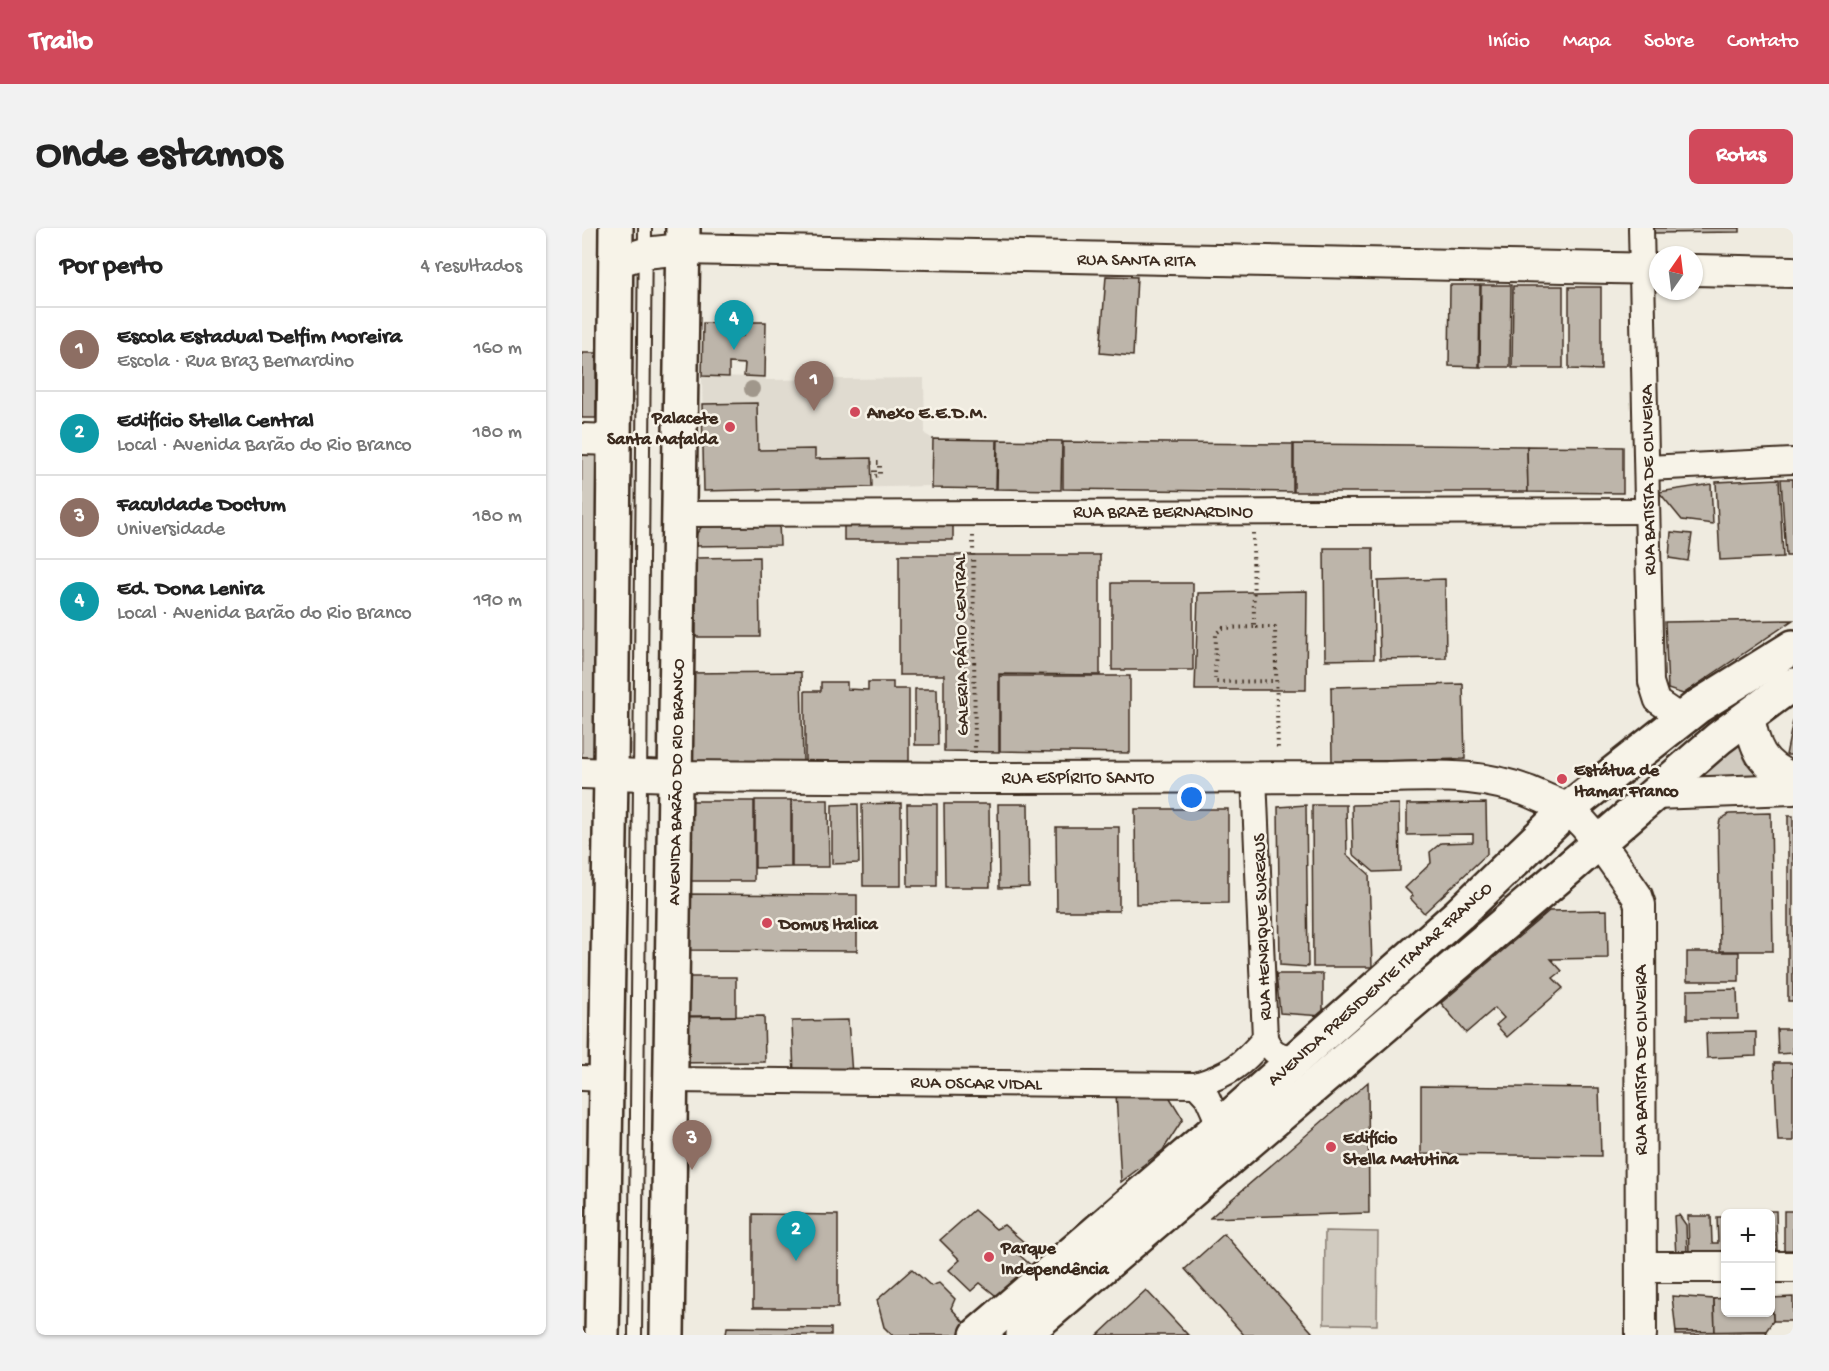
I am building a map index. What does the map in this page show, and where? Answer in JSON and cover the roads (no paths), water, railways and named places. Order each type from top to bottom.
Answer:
[{"type":"main road","name":"AVENIDA BARÃO DO RIO BRANCO","points":[[602,1335],[594,1078],[611,773],[614,440],[635,248],[616,228]]},
{"type":"main road","name":"AVENIDA BARÃO DO RIO BRANCO","points":[[666,1335],[682,238]]},
{"type":"main road","name":"AVENIDA PRESIDENTE ITAMAR FRANCO","points":[[977,1335],[1220,1126],[1459,914],[1568,809],[1682,718],[1793,647]]},
{"type":"main road","name":"AVENIDA PRESIDENTE ITAMAR FRANCO","points":[[1023,1335],[1719,738],[1793,686]]},
{"type":"street","name":"RUA BATISTA DE OLIVEIRA","points":[[1641,228],[1649,264]]},
{"type":"street","name":"RUA SANTA RITA","points":[[635,248],[682,238],[1649,269]]},
{"type":"street","points":[[1703,270],[1793,272]]},
{"type":"street","name":"RUA BATISTA DE OLIVEIRA","points":[[1650,300],[1647,511],[1651,682],[1657,701],[1682,718]]},
{"type":"street","points":[[582,439],[614,440]]},
{"type":"street","points":[[1647,468],[1793,461]]},
{"type":"street","name":"RUA BRAZ BERNARDINO","points":[[679,514],[1647,511]]},
{"type":"street","points":[[1749,715],[1752,737],[1762,757],[1781,773],[1793,778]]},
{"type":"street","name":"RUA ESPÍRITO SANTO","points":[[611,773],[675,776],[975,778],[1444,775],[1474,777],[1522,787],[1568,809]]},
{"type":"street","name":"RUA HENRIQUE SURERUS","points":[[1267,776],[1265,1038],[1277,1056],[1296,1058]]},
{"type":"street","points":[[1653,794],[1793,789]]},
{"type":"street","name":"RUA BATISTA DE OLIVEIRA","points":[[1568,809],[1599,843],[1637,896],[1640,905],[1641,1335]]},
{"type":"street","name":"RUA OSCAR VIDAL","points":[[670,1080],[1196,1084],[1222,1076],[1236,1068],[1265,1038]]},
{"type":"street","points":[[1196,1084],[1207,1097],[1220,1126]]},
{"type":"street","points":[[1641,1267],[1721,1267]]},
{"type":"street","points":[[1775,1267],[1793,1267]]},
{"type":"lane","name":"AVENIDA BARÃO DO RIO BRANCO","points":[[635,248],[611,773],[635,1335]]},
{"type":"place","name":"Ed. Dona Lenira","points":[[734,350]]},
{"type":"place","name":"Escola Estadual Delfim Moreira","points":[[814,411]]},
{"type":"place","name":"Anexo E.E.D.M.","points":[[855,412]]},
{"type":"place","name":"Palacete Santa Mafalda","points":[[730,427]]},
{"type":"place","name":"Estátua de Itamar Franco","points":[[1562,779]]},
{"type":"place","name":"Domus Italica","points":[[767,923]]},
{"type":"place","name":"Edifício Stella Matutina","points":[[1331,1147]]},
{"type":"place","name":"Faculdade Doctum","points":[[692,1170]]},
{"type":"place","name":"Parque Independência","points":[[989,1257]]},
{"type":"place","name":"Edifício Stella Central","points":[[796,1261]]}]
